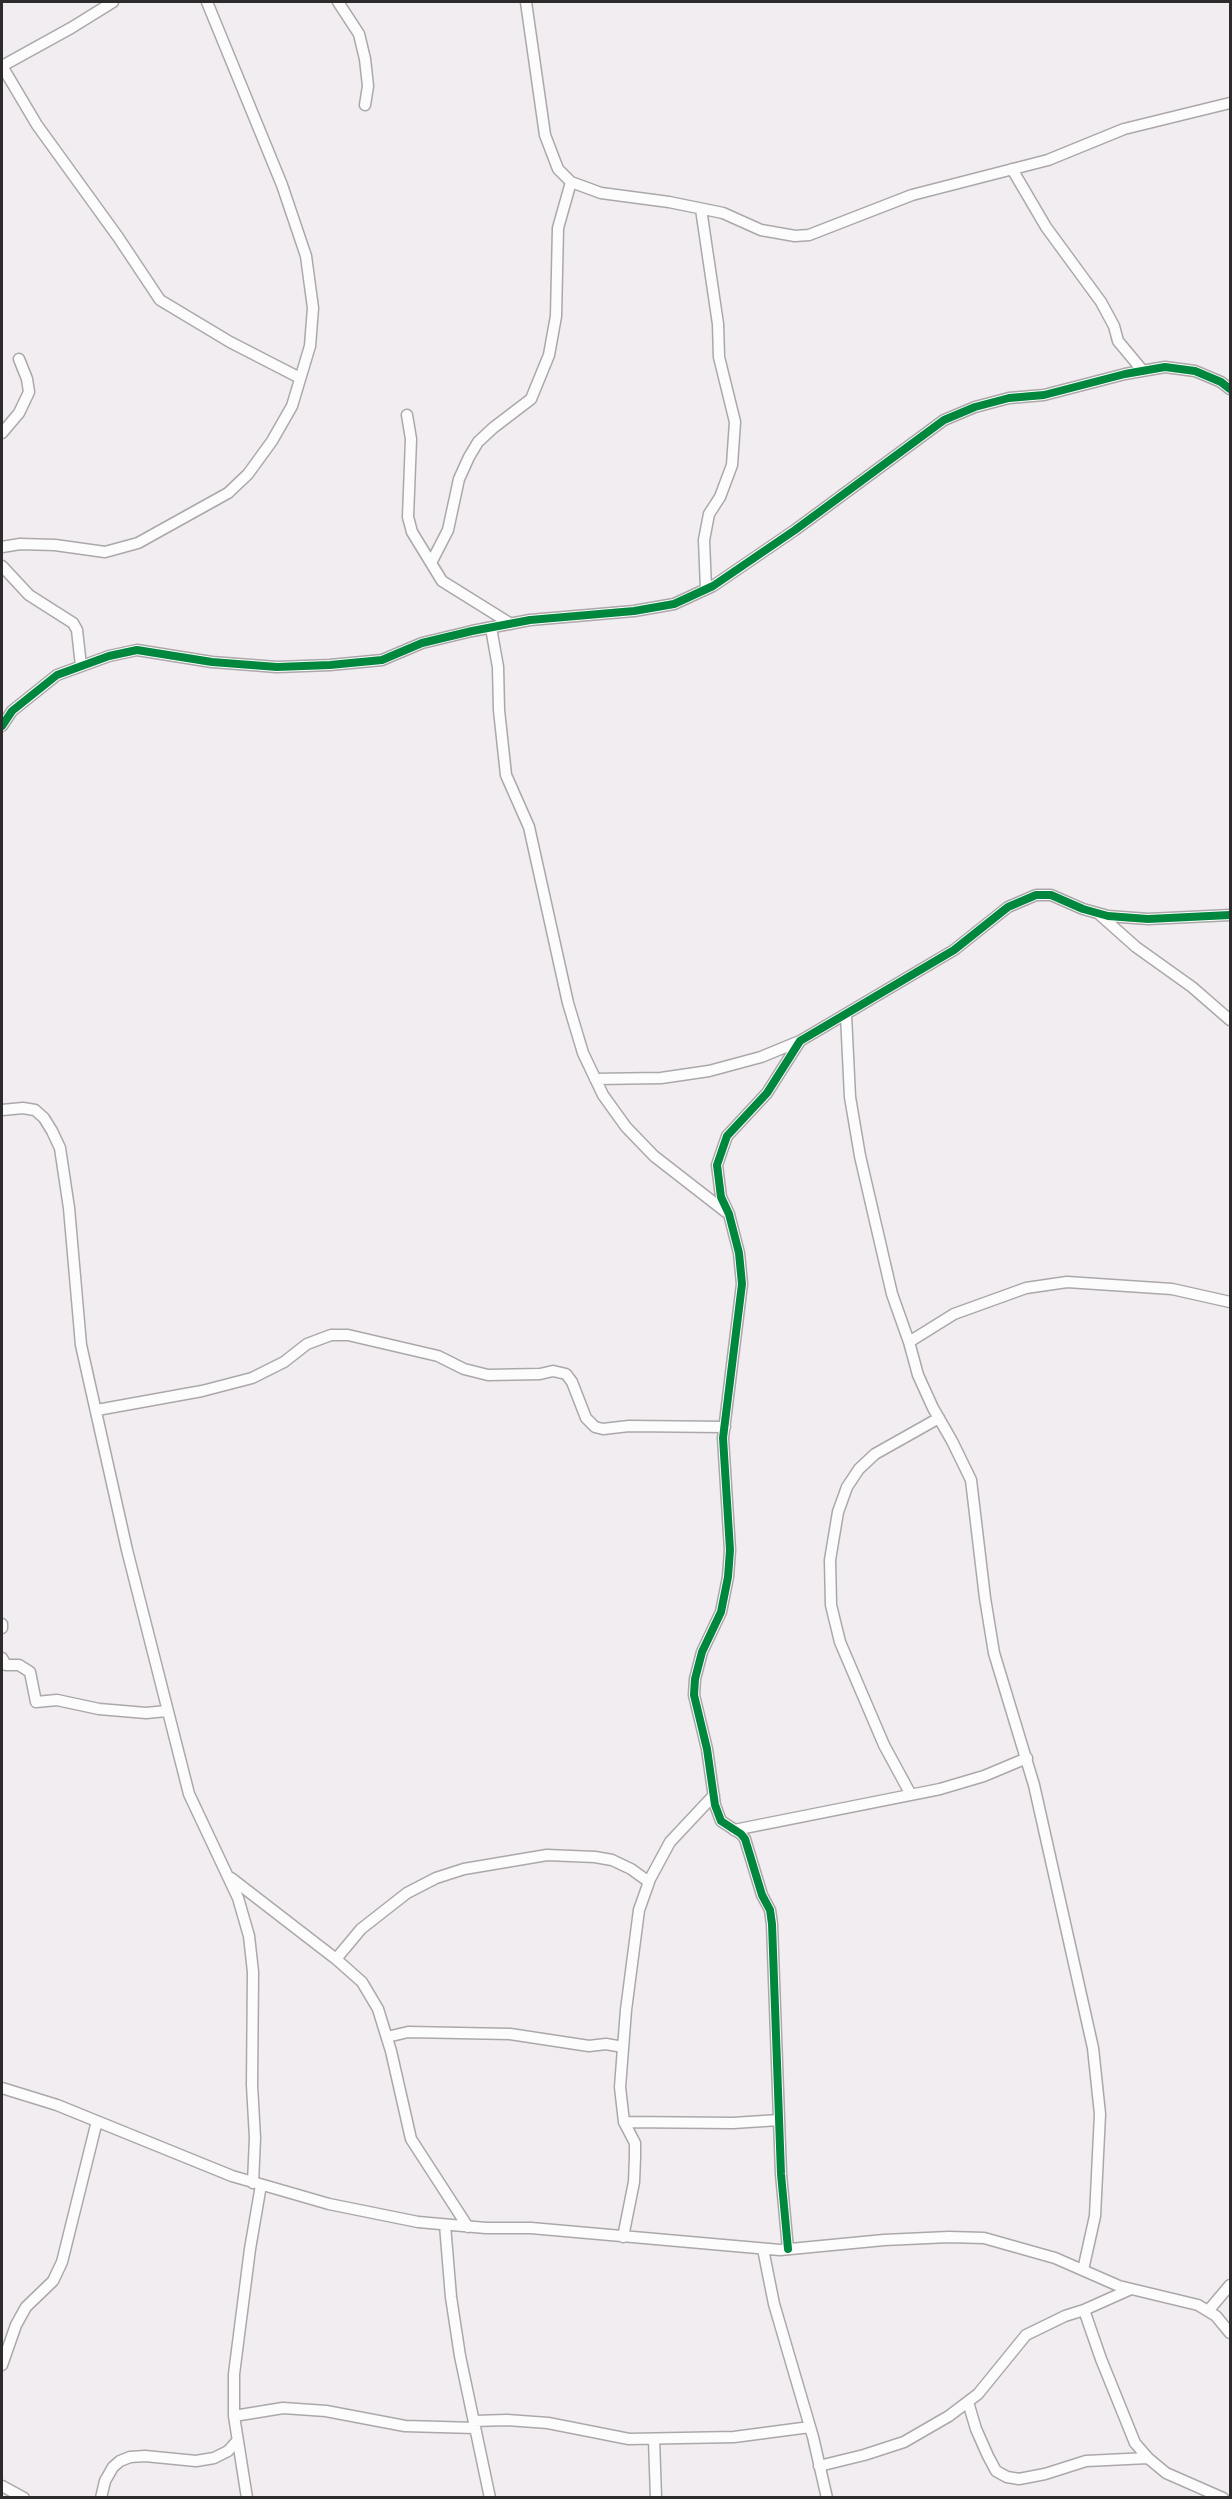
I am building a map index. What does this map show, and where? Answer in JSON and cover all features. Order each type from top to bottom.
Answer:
[{"type":"street","points":[[113,2],[72,28],[2,66],[37,125],[118,237],[160,300],[230,342],[300,378]]},
{"type":"street","points":[[2,546],[55,545],[105,552],[138,543],[228,493],[248,474],[272,441],[292,406],[310,346],[313,308],[306,255],[278,175],[207,2]]},
{"type":"street","points":[[338,2],[359,34],[368,86],[365,105]]},
{"type":"street","points":[[526,2],[545,135],[558,170],[571,182],[601,193],[669,202],[723,213],[761,230],[795,236],[809,235],[912,195],[1048,160],[1124,129],[1230,103]]},
{"type":"street","points":[[1012,169],[1046,227],[1101,302],[1114,326],[1118,341],[1143,371]]},
{"type":"street","points":[[430,563],[448,530],[459,479],[469,457],[478,442],[531,399],[549,355],[556,316],[558,228],[571,182]]},
{"type":"street","points":[[701,209],[718,324],[719,357],[735,422],[732,465],[720,497],[709,514],[706,532],[706,589]]},
{"type":"street","points":[[2,433],[19,413],[29,392],[19,358]]},
{"type":"street","points":[[2,726],[12,711],[57,675],[109,656],[137,650],[212,662],[277,668],[382,660],[422,643],[491,627],[634,611],[674,604],[706,589],[795,530],[944,420],[975,407],[1009,398],[1044,395],[1165,367],[1195,371],[1221,382],[1230,389]]},
{"type":"street","points":[[407,415],[411,440],[408,517],[412,532],[442,581],[511,624]]},
{"type":"street","points":[[2,566],[29,595],[73,623],[77,630],[81,666]]},
{"type":"street","points":[[491,627],[498,667],[499,710],[506,775],[529,828],[568,1003],[583,1053],[603,1095],[626,1127],[654,1156],[688,1185],[729,1214]]},
{"type":"street","points":[[595,1079],[661,1078],[709,1071],[761,1057],[800,1041],[954,950],[1008,907],[1036,895],[1051,895],[1108,916],[1148,919],[1230,915]]},
{"type":"street","points":[[1097,913],[1136,947],[1192,987],[1230,1020]]},
{"type":"street","points":[[846,1015],[850,1097],[860,1156],[892,1294],[918,1375],[971,1480],[994,1653],[1007,1702],[1027,1758],[1093,2048],[1100,2114],[1095,2216],[1083,2270]]},
{"type":"street","points":[[788,2249],[781,2174],[770,1910],[762,1895],[746,1839],[721,1821],[694,1695],[695,1679],[702,1652],[721,1612],[728,1577],[730,1550],[724,1427],[742,1284],[739,1253],[729,1214],[721,1197],[717,1165],[727,1136],[767,1093],[800,1041]]},
{"type":"street","points":[[2,1110],[23,1108],[35,1110],[44,1118],[60,1148],[69,1208],[81,1345],[127,1550],[189,1794],[229,1876],[249,1936],[253,1972],[252,2085],[257,2184],[234,2374],[234,2416],[247,2498]]},
{"type":"street","points":[[909,1342],[954,1314],[1026,1288],[1067,1282],[1172,1289],[1230,1302]]},
{"type":"street","points":[[97,1410],[202,1391],[252,1378],[284,1362],[307,1344],[331,1335],[348,1335],[438,1356],[464,1369],[488,1375],[540,1374],[554,1371],[566,1374],[572,1382],[586,1418],[596,1427],[603,1429],[629,1426],[724,1427]]},
{"type":"street","points":[[910,1793],[884,1745],[840,1642],[831,1605],[830,1560],[838,1512],[847,1487],[859,1469],[875,1454],[939,1418]]},
{"type":"street","points":[[2,1658],[6,1665],[20,1665],[30,1672],[36,1702],[57,1700],[99,1709],[146,1713],[167,1711]]},
{"type":"street","points":[[734,1830],[812,1816],[910,1793],[940,1789],[984,1776],[1027,1758]]},
{"type":"street","points":[[623,2237],[634,2182],[636,2157],[635,2143],[624,2122],[620,2087],[632,1957],[639,1910],[649,1882],[670,1842],[714,1795]]},
{"type":"street","points":[[336,1959],[361,1929],[406,1893],[436,1878],[464,1869],[547,1855],[596,1857],[612,1860],[632,1869],[649,1882]]},
{"type":"street","points":[[229,1876],[362,1982],[378,2009],[387,2037],[411,2139],[468,2227]]},
{"type":"street","points":[[387,2037],[408,2032],[510,2034],[589,2046],[606,2044],[623,2047]]},
{"type":"street","points":[[2,2088],[97,2121],[257,2184],[329,2204],[418,2222],[468,2227],[531,2228],[763,2249],[788,2249],[896,2239],[984,2238],[1045,2255],[1131,2289],[1179,2298],[1200,2306],[1216,2316],[1230,2333]]},
{"type":"street","points":[[624,2122],[701,2123],[779,2120]]},
{"type":"street","points":[[2,2365],[16,2325],[26,2307],[53,2281],[62,2262],[97,2121]]},
{"type":"street","points":[[445,2225],[459,2356],[490,2498]]},
{"type":"street","points":[[763,2249],[774,2304],[810,2427],[827,2498]]},
{"type":"street","points":[[1208,2311],[1230,2285]]},
{"type":"street","points":[[819,2466],[904,2442],[949,2416],[978,2394],[1026,2335],[1131,2289]]},
{"type":"street","points":[[1084,2310],[1135,2444],[1166,2473],[1223,2498]]},
{"type":"street","points":[[968,2402],[976,2429],[988,2456],[996,2471],[1007,2477],[1019,2479],[1045,2474],[1086,2461],[1148,2458]]},
{"type":"street","points":[[234,2416],[283,2408],[326,2411],[405,2426],[474,2424],[507,2420],[548,2423],[629,2439],[734,2437],[810,2427]]},
{"type":"street","points":[[654,2439],[656,2498]]},
{"type":"street","points":[[101,2498],[105,2481],[113,2466],[120,2461],[130,2457],[145,2456],[196,2461],[228,2451],[237,2441]]},
{"type":"street","points":[[2,2486],[24,2498]]},
{"type":"cycle path","points":[[2,726],[12,711],[57,675],[109,656],[137,650],[212,662],[277,667],[330,665],[382,660],[422,643],[530,620],[634,611],[674,604],[713,586],[795,530],[944,420],[975,407],[1009,398],[1044,395],[1125,374],[1165,367],[1195,371],[1221,382],[1230,389]]},
{"type":"cycle path","points":[[788,2249],[781,2174],[770,1910],[762,1895],[745,1839],[721,1821],[715,1805],[707,1749],[694,1695],[695,1679],[702,1652],[721,1612],[728,1577],[730,1550],[723,1438],[742,1284],[739,1253],[729,1214],[721,1197],[717,1165],[727,1136],[767,1093],[800,1041],[954,950],[1008,907],[1036,895],[1051,895],[1083,909],[1108,916],[1148,919],[1230,915]]}]
